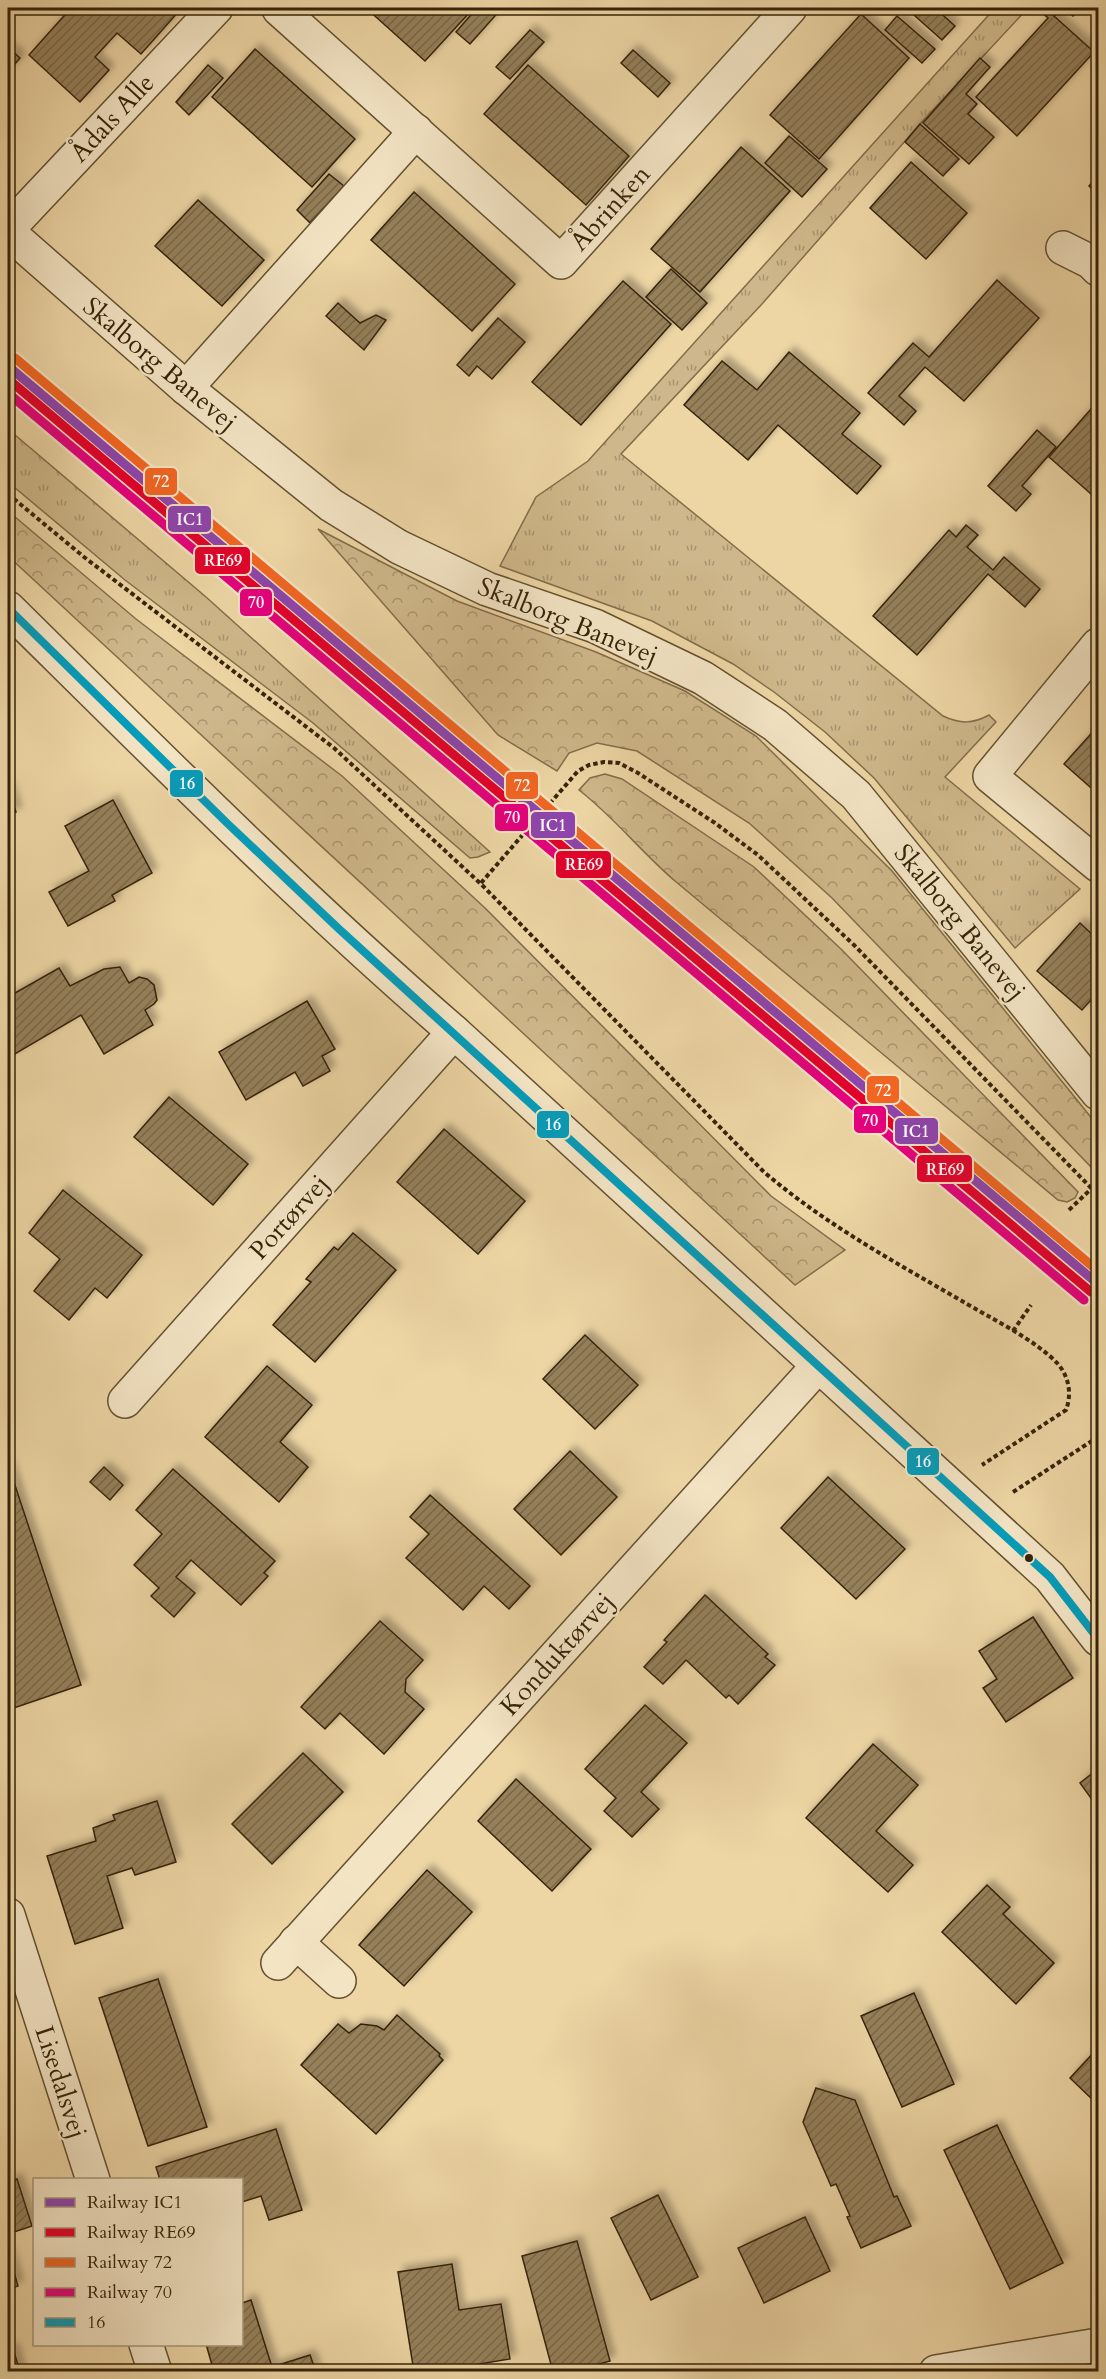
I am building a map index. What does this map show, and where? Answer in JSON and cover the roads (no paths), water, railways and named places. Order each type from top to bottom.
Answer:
[{"type":"street","name":"Ådals Alle","points":[[8,230],[216,8]]},
{"type":"street","name":"Åbrinken","points":[[279,9],[561,262],[790,8]]},
{"type":"street","points":[[186,388],[416,132]]},
{"type":"street","name":"Skalborg Banevej","points":[[8,230],[186,388],[331,505],[399,547],[487,589],[606,632],[703,678],[775,725],[856,795],[1098,1093]]},
{"type":"street","points":[[1063,248],[1098,268]]},
{"type":"street","points":[[8,608],[368,958],[454,1032],[1050,1577],[1098,1639]]},
{"type":"street","points":[[1098,645],[990,776],[1098,865]]},
{"type":"street","name":"Portørvej","points":[[125,1401],[454,1032]]},
{"type":"street","name":"Konduktørvej","points":[[339,1981],[287,1953],[818,1366]]},
{"type":"street","name":"Lisedalsvej","points":[[8,1915],[92,2178]]},
{"type":"street","points":[[936,2372],[1098,2345]]},
{"type":"street","points":[[147,2346],[155,2372]]},
{"type":"rail line","name":"72","points":[[15,358],[1098,1271]]},
{"type":"rail line","name":"IC1","points":[[8,366],[1098,1284]]},
{"type":"rail line","name":"RE69","points":[[8,379],[1091,1292]]},
{"type":"rail line","name":"70","points":[[8,393],[1084,1300]]}]
